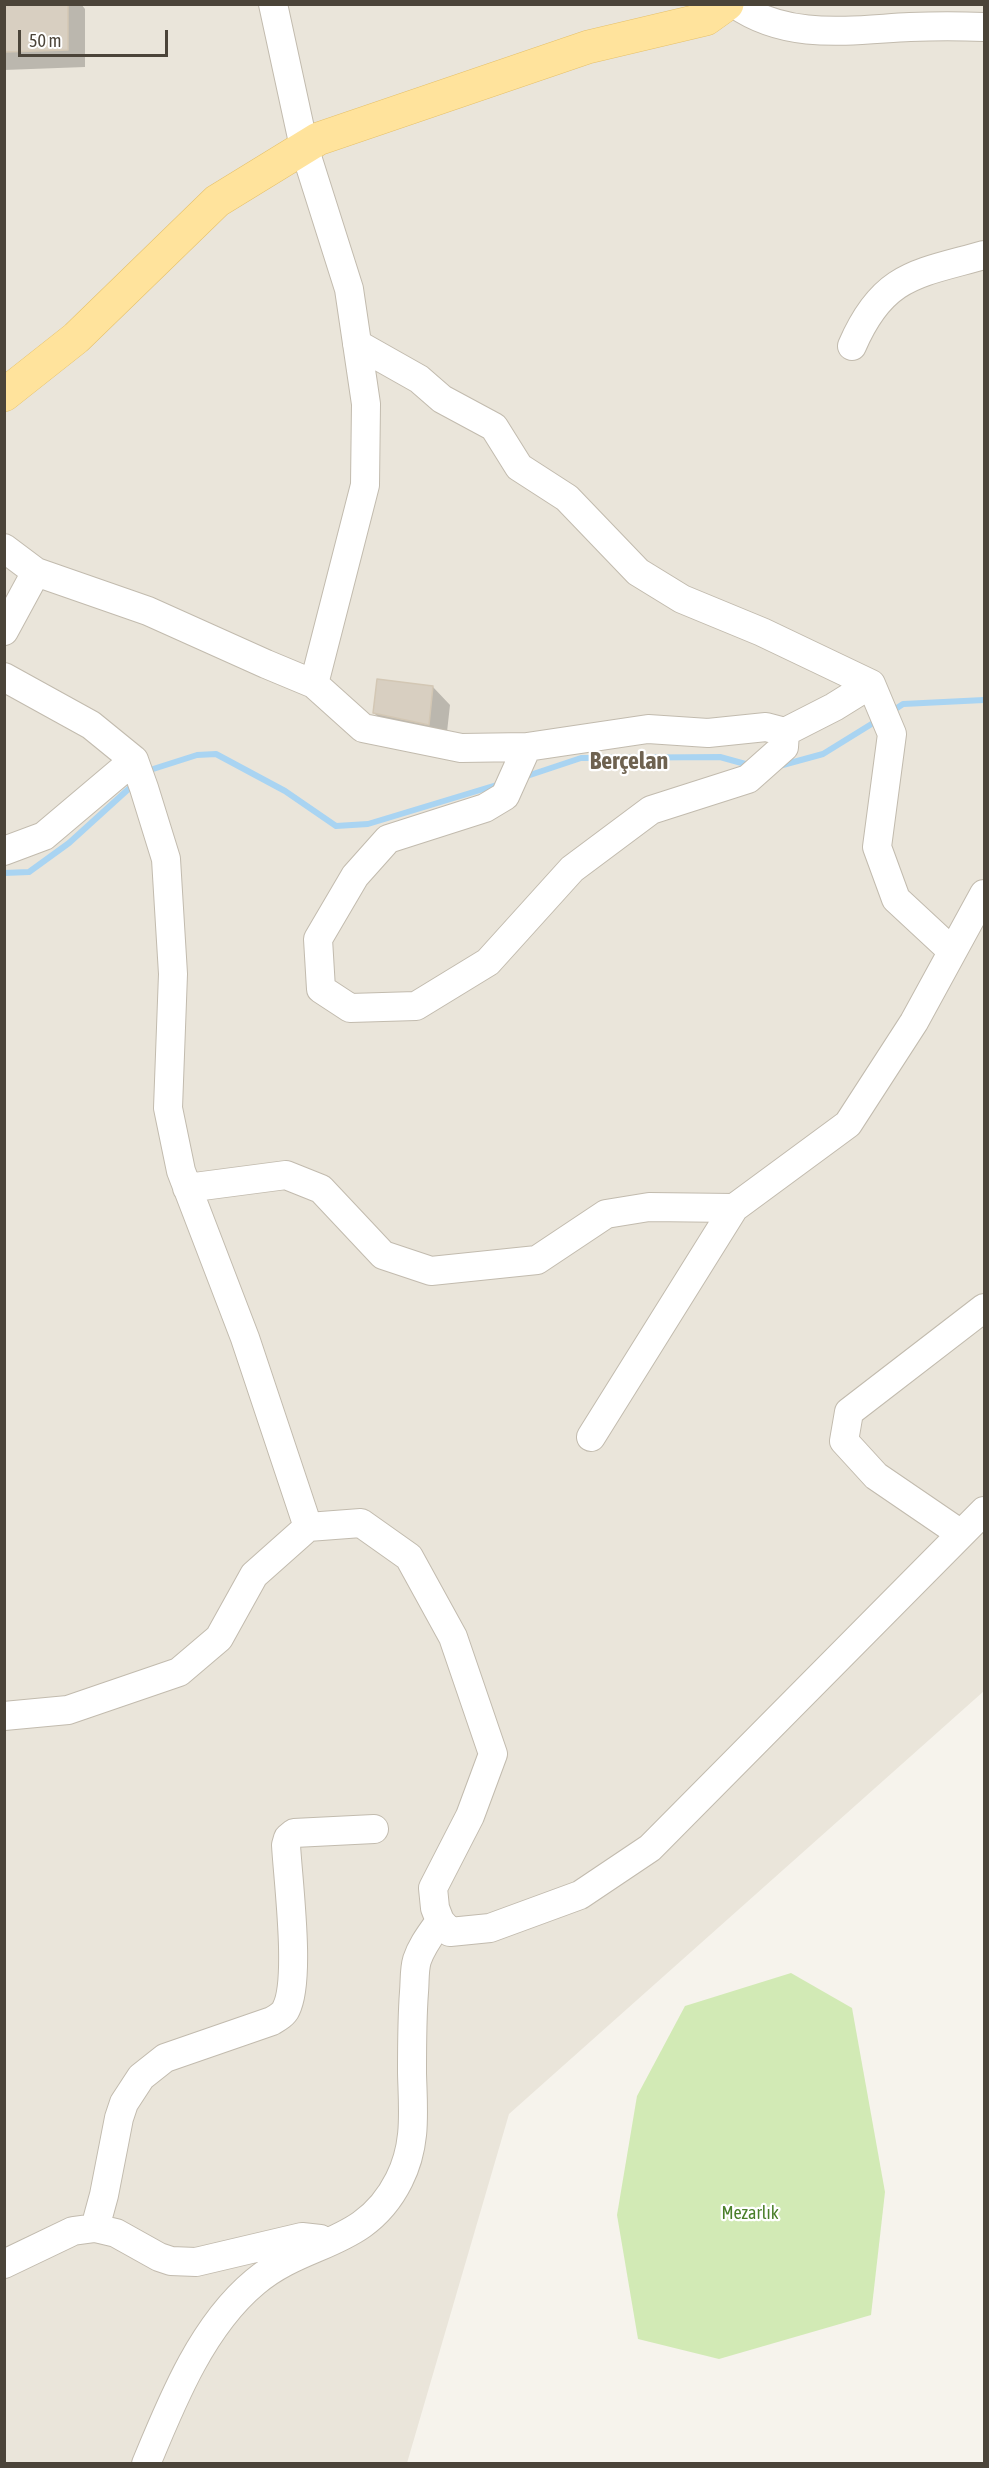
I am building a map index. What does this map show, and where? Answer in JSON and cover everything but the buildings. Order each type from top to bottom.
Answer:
[{"type":"main road","points":[[4,395],[76,338],[217,201],[318,139],[588,48],[706,19],[727,4]]},
{"type":"street","points":[[735,4],[750,15],[768,22],[825,32],[911,27],[984,27]]},
{"type":"street","points":[[280,11],[304,147],[349,289],[366,404],[365,485],[314,684]]},
{"type":"street","points":[[852,346],[875,305],[902,280],[984,255]]},
{"type":"street","points":[[357,344],[419,379],[442,399],[494,427],[519,467],[567,498],[638,572],[682,599],[762,632],[871,684],[892,734],[877,847],[896,899],[952,951]]},
{"type":"street","points":[[4,548],[36,573],[148,611],[314,684],[363,728],[461,748],[527,747],[648,729],[708,733],[766,727],[785,732],[834,707],[871,684]]},
{"type":"street","points":[[4,631],[36,573]]},
{"type":"street","points":[[4,677],[91,725],[134,760],[166,859],[173,974],[168,1108],[181,1171],[245,1338],[308,1527]]},
{"type":"street","points":[[527,747],[505,796],[485,808],[388,838],[355,876],[318,939],[321,989],[350,1008],[416,1006],[488,962],[572,868],[651,810],[748,779],[784,747],[785,732]]},
{"type":"street","points":[[4,851],[44,836],[134,760]]},
{"type":"street","points":[[591,1437],[734,1208],[848,1124],[914,1022],[984,894]]},
{"type":"street","points":[[188,1188],[286,1175],[321,1189],[382,1255],[431,1271],[537,1260],[606,1214],[649,1207],[734,1208]]},
{"type":"street","points":[[961,1534],[876,1476],[844,1441],[849,1412],[984,1308]]},
{"type":"street","points":[[4,1716],[68,1710],[179,1672],[219,1638],[254,1575],[308,1527],[361,1523],[409,1557],[453,1637],[493,1754],[470,1816],[433,1888],[435,1908],[440,1921],[450,1932],[490,1928],[580,1895],[650,1848],[984,1510]]},
{"type":"street","points":[[95,2228],[119,2118],[124,2103],[141,2077],[165,2058],[272,2021],[286,2011],[291,1990],[292,1942],[286,1845],[288,1838],[294,1833],[374,1828]]},
{"type":"street","points":[[146,2463],[195,2357],[224,2313],[255,2282],[273,2268],[347,2235],[371,2217],[392,2192],[408,2159],[413,2138],[415,2117],[412,2074],[413,2011],[416,1962],[424,1942],[440,1921]]},
{"type":"street","points":[[4,2264],[73,2231],[95,2228],[116,2233],[159,2257],[184,2262],[196,2262],[302,2237],[315,2238],[327,2244]]},
{"type":"shaded area","points":[[5,5],[984,5],[984,1691],[509,2114],[407,2463],[5,2464]]},
{"type":"green space","name":"Mezarlık","points":[[791,1973],[852,2008],[885,2192],[871,2315],[719,2359],[638,2339],[617,2215],[637,2096],[685,2006]]},
{"type":"waterway","points":[[891,712],[903,704],[984,700]]},
{"type":"waterway","points":[[779,766],[823,754],[878,720]]},
{"type":"waterway","points":[[146,773],[197,755],[216,754],[285,791],[336,826],[368,824],[500,784]]},
{"type":"waterway","points":[[524,777],[581,758],[720,757],[749,765]]},
{"type":"waterway","points":[[4,873],[29,872],[69,843],[134,784]]},
{"type":"district","name":"Berçelan","points":[[629,761]]}]
